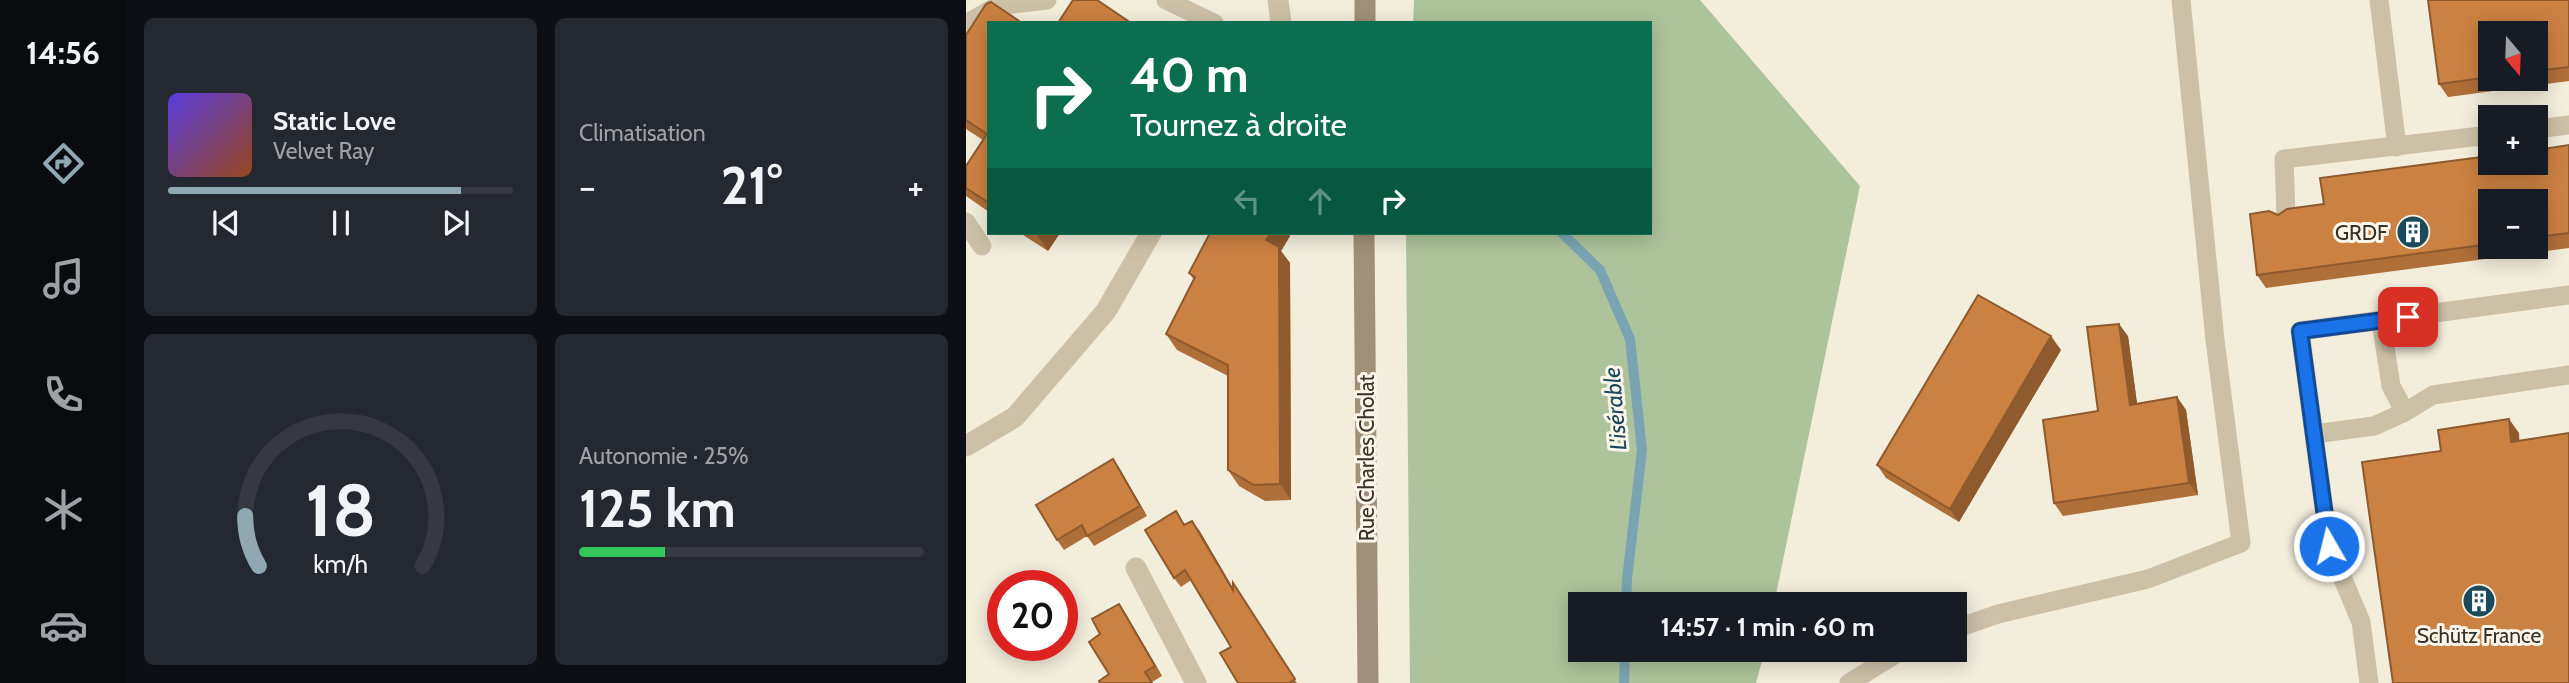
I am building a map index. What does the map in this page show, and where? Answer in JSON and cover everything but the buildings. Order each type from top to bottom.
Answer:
[{"type":"street","points":[[1279,0],[1281,21]]},
{"type":"street","points":[[1365,21],[1366,0]]},
{"type":"street","points":[[966,446],[1015,417],[1106,311],[1150,235]]},
{"type":"street","name":"Rue Charles Cholat","points":[[1364,235],[1367,683]]},
{"type":"street","points":[[1136,568],[1196,683]]},
{"type":"lane","points":[[966,24],[997,6],[1047,0]]},
{"type":"lane","points":[[1166,0],[1210,21]]},
{"type":"lane","points":[[1967,625],[1998,614],[2148,579],[2241,543],[2215,340],[2181,0]]},
{"type":"lane","points":[[2379,0],[2397,147]]},
{"type":"lane","points":[[2548,128],[2569,125]]},
{"type":"lane","points":[[2286,216],[2284,159],[2478,137]]},
{"type":"lane","points":[[966,222],[982,246]]},
{"type":"lane","points":[[2369,683],[2361,622],[2329,546],[2300,331],[2569,295]]},
{"type":"lane","points":[[2381,321],[2391,386],[2405,412]]},
{"type":"lane","points":[[2314,434],[2374,426],[2433,395],[2569,375]]},
{"type":"lane","points":[[1849,683],[1883,662]]},
{"type":"green space","points":[[1414,0],[1700,0],[1860,186],[1776,592],[1568,592],[1568,662],[1762,662],[1756,683],[1410,683],[1406,235],[1652,235],[1652,21],[1413,21]]},
{"type":"waterway","name":"L'isérable","points":[[1564,235],[1600,270],[1630,339],[1642,450],[1626,592]]},
{"type":"waterway","name":"L'isérable","points":[[1624,683],[1625,662]]},
{"type":"place","name":"GRDF","points":[[2413,232]]},
{"type":"place","name":"Schütz France","points":[[2479,601]]},
{"type":"route","points":[[2329,546],[2300,331],[2408,317]]}]
